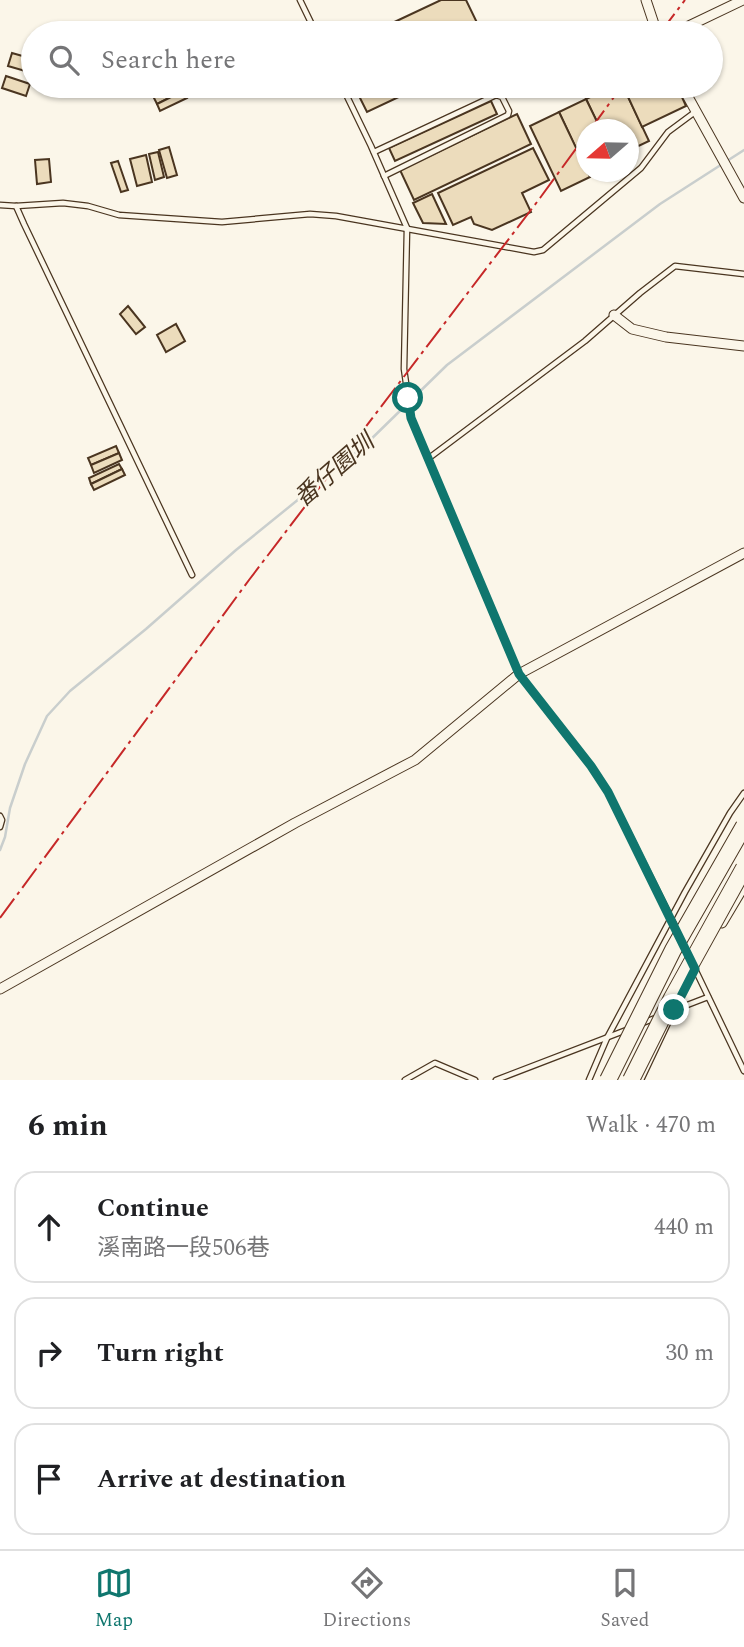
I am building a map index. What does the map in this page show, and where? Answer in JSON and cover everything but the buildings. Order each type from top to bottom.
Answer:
[{"type":"highway","points":[[608,1080],[673,950],[744,826]]},
{"type":"highway","points":[[631,1080],[672,998],[744,868]]},
{"type":"street","points":[[646,0],[653,21]]},
{"type":"street","points":[[699,21],[743,0]]},
{"type":"street","points":[[688,98],[744,198]]},
{"type":"street","points":[[614,315],[632,329],[666,337],[744,346]]},
{"type":"street","points":[[0,989],[295,823],[415,760],[519,674],[744,553]]},
{"type":"street","points":[[695,969],[744,886]]},
{"type":"lane","points":[[300,0],[310,21]]},
{"type":"lane","points":[[348,98],[407,228],[404,369],[411,418],[519,674],[608,792],[683,944]]},
{"type":"lane","points":[[374,152],[490,98]]},
{"type":"lane","points":[[384,176],[508,115],[507,104],[503,98]]},
{"type":"lane","points":[[0,205],[63,203],[88,206],[119,215],[222,222],[310,214],[336,216],[534,252],[543,250],[641,168],[668,132],[695,111]]},
{"type":"lane","points":[[16,206],[192,575]]},
{"type":"lane","points":[[429,458],[585,341],[675,266],[744,274]]},
{"type":"lane","points":[[589,1080],[607,1038],[685,892],[744,793]]},
{"type":"lane","points":[[0,816],[0,827]]},
{"type":"lane","points":[[690,957],[744,1071]]},
{"type":"lane","points":[[690,980],[695,969]]},
{"type":"lane","points":[[496,1080],[709,997]]},
{"type":"lane","points":[[641,1080],[680,1000]]},
{"type":"lane","points":[[405,1080],[435,1063],[475,1080]]},
{"type":"waterway","name":"番仔園圳","points":[[0,850],[10,808],[25,764],[47,716],[70,691],[236,550],[363,447],[447,365],[660,204],[744,150]]},
{"type":"power","points":[[669,21],[685,0]]},
{"type":"power","points":[[598,119],[613,98]]},
{"type":"power","points":[[0,918],[249,580],[576,149]]},
{"type":"route","points":[[408,398],[411,418],[519,674],[608,792],[695,969],[674,1010]]}]
